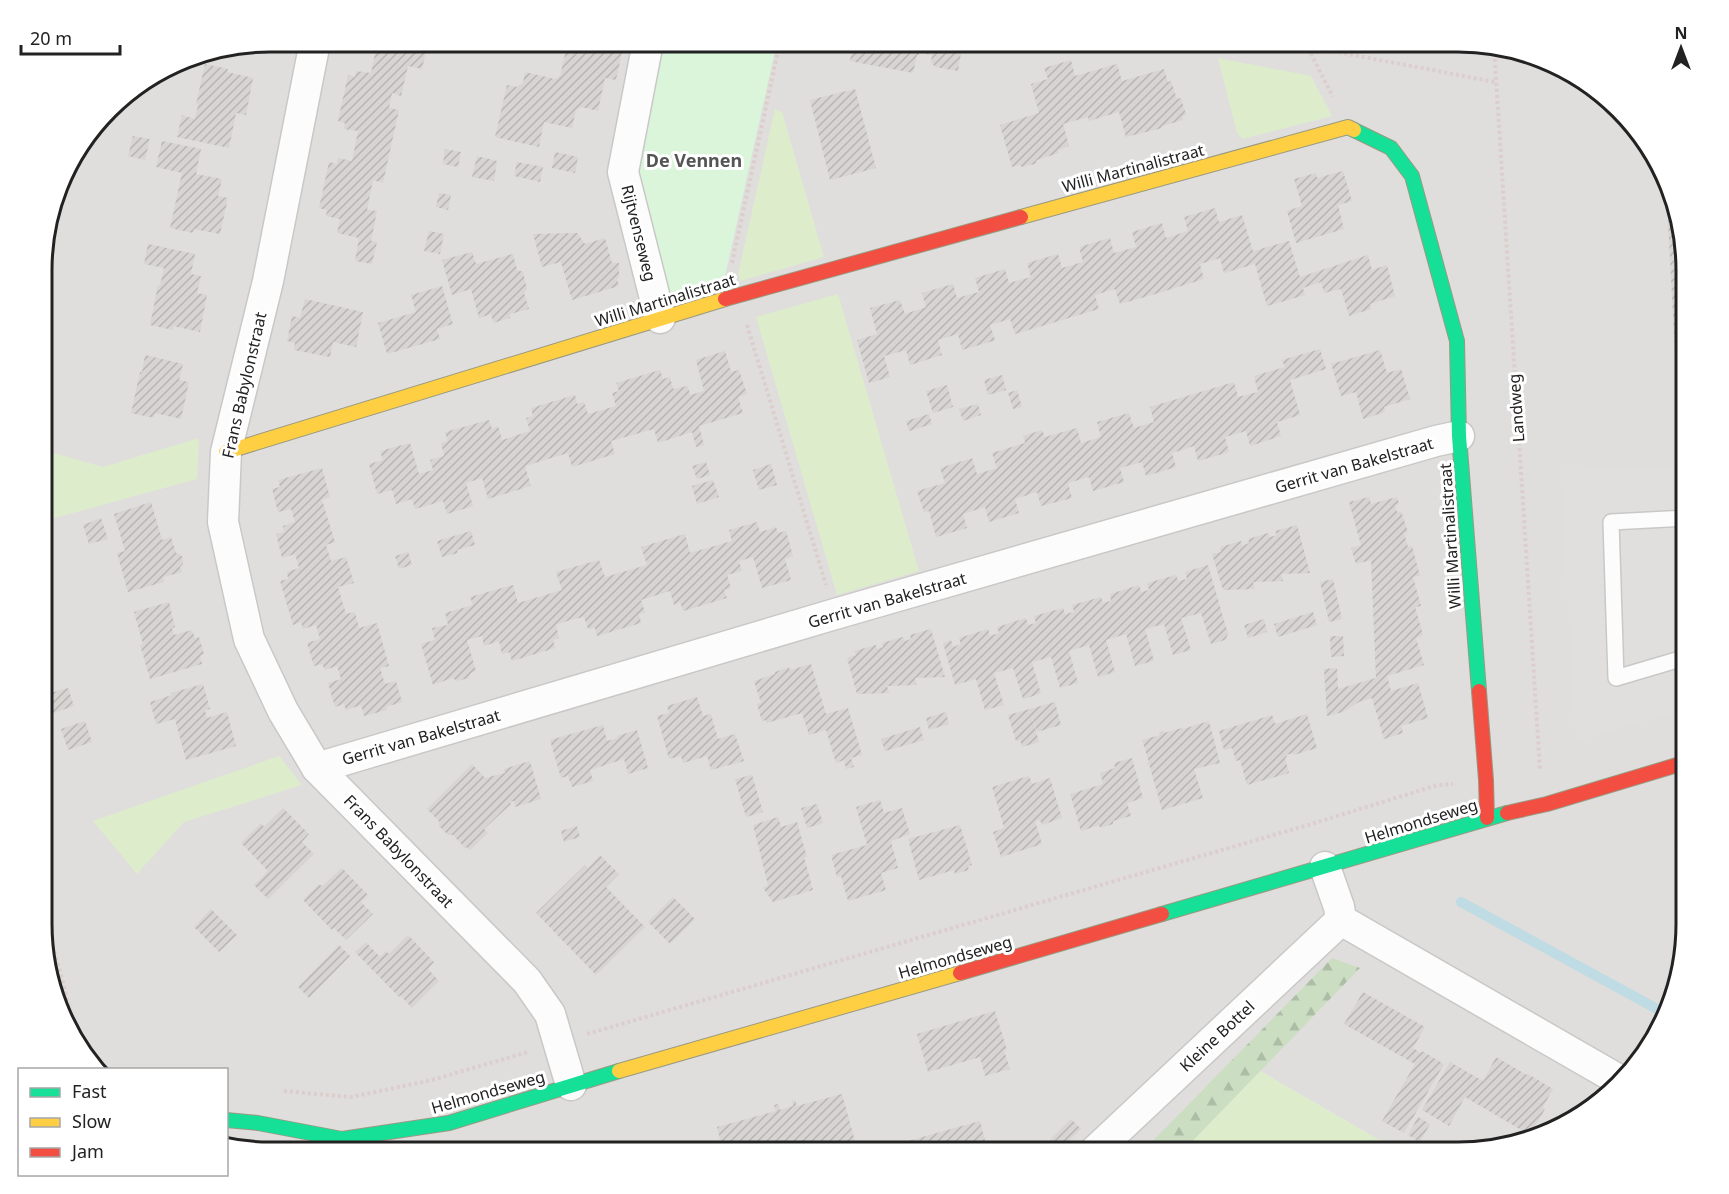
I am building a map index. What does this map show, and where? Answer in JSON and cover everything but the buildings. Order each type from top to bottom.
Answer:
[{"type":"street","name":"Frans Babylonstraat","points":[[313,52],[268,281],[226,452],[223,522],[249,639],[283,711],[317,768],[527,981],[550,1014],[571,1085]]},
{"type":"street","name":"Rijtvenseweg","points":[[646,52],[623,172],[660,318]]},
{"type":"street","name":"Willi Martinalistraat","points":[[226,452],[738,295],[1348,127],[1391,148],[1412,176],[1457,341],[1458,436],[1486,780],[1487,818]]},
{"type":"street","name":"Gerrit van Bakelstraat","points":[[317,768],[835,614],[1458,436]]},
{"type":"street","name":"Helmondseweg","points":[[351,1142],[449,1123],[571,1085],[1487,818],[1547,804],[1676,765]]},
{"type":"street","points":[[1325,867],[1339,907],[1341,920],[1614,1077]]},
{"type":"street","name":"Kleine Bottel","points":[[1105,1142],[1341,920]]},
{"type":"street","name":"Helmondseweg","points":[[228,1120],[258,1123],[324,1142]]},
{"type":"lane","points":[[1676,519],[1611,522],[1616,678],[1676,660]]},
{"type":"path","points":[[778,52],[730,269],[835,614]]},
{"type":"path","points":[[1310,52],[1348,127]]},
{"type":"path","points":[[1330,52],[1495,82]]},
{"type":"path","name":"Landweg","points":[[1494,56],[1540,770]]},
{"type":"path","name":"Helmondseweg","points":[[281,1091],[351,1097],[432,1080],[1308,825],[1437,785],[1486,780],[1540,770]]},
{"type":"path","points":[[54,951],[65,997]]},
{"type":"shaded area","points":[[270,52],[1459,52],[1487,54],[1529,64],[1580,89],[1613,116],[1640,149],[1665,200],[1675,242],[1676,938],[1665,994],[1640,1045],[1613,1078],[1580,1105],[1555,1119],[1529,1130],[1487,1140],[1383,1142],[1251,1066],[1165,1142],[270,1142],[228,1137],[228,1068],[108,1068],[89,1045],[69,1007],[54,952],[52,924],[52,270],[54,242],[64,200],[89,149],[116,116],[149,89],[174,75],[214,60],[242,54]]},
{"type":"shaded area","points":[[1676,466],[1676,712],[1576,741],[1560,471]]},
{"type":"green space","points":[[657,52],[775,52],[724,281],[675,296],[667,293],[635,177]]},
{"type":"green space","points":[[1218,58],[1311,76],[1332,116],[1243,139],[1237,133]]},
{"type":"green space","points":[[775,109],[782,112],[824,257],[740,281],[738,274]]},
{"type":"green space","points":[[838,294],[919,571],[837,595],[756,317]]},
{"type":"green space","points":[[199,438],[197,479],[52,519],[52,453],[103,467]]},
{"type":"green space","points":[[279,756],[302,785],[184,822],[137,874],[93,821]]},
{"type":"green space","points":[[1332,958],[1360,968],[1192,1142],[1152,1142]]},
{"type":"green space","points":[[1260,1071],[1383,1142],[1192,1142]]},
{"type":"waterway","points":[[1461,902],[1659,1010]]},
{"type":"traffic: fast","points":[[1354,130],[1391,148],[1412,176],[1457,341],[1459,436],[1479,691]]},
{"type":"traffic: fast","points":[[1162,914],[1507,813]]},
{"type":"traffic: fast","points":[[228,1120],[258,1123],[342,1139],[449,1123],[619,1071]]},
{"type":"traffic: slow","points":[[1021,217],[1348,127],[1354,130]]},
{"type":"traffic: slow","points":[[226,452],[725,299]]},
{"type":"traffic: slow","points":[[619,1071],[960,973]]},
{"type":"traffic: jam","points":[[725,299],[1021,217]]},
{"type":"traffic: jam","points":[[1479,691],[1487,818]]},
{"type":"traffic: jam","points":[[1507,813],[1547,804],[1676,765]]},
{"type":"traffic: jam","points":[[960,973],[1162,914]]},
{"type":"district","name":"De Vennen","points":[[694,160]]}]
